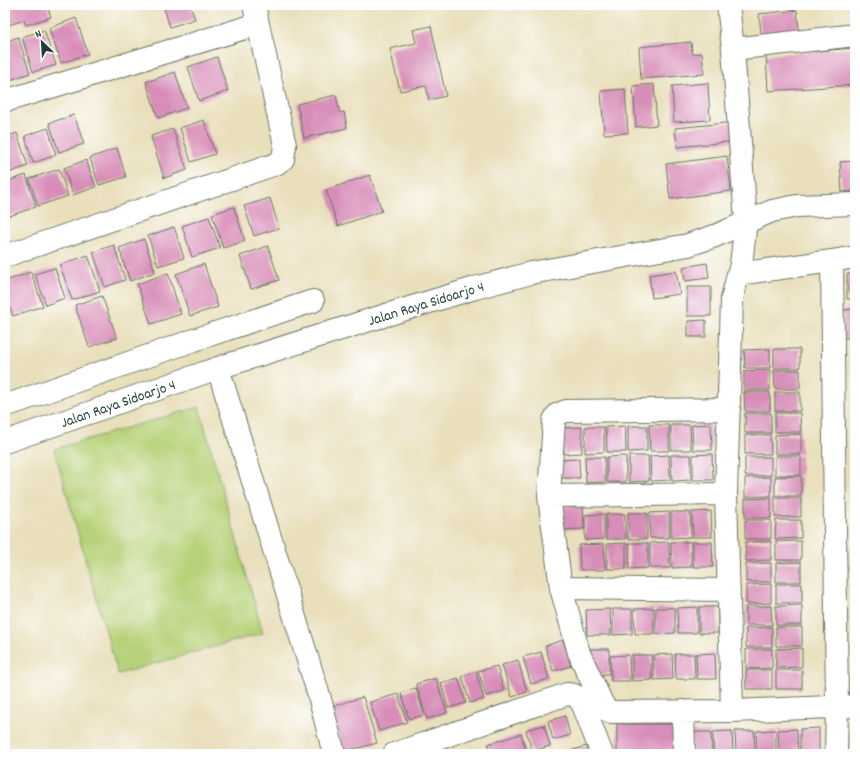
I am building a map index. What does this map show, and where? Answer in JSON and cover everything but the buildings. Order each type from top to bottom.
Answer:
[{"type":"street","points":[[728,5],[733,49],[746,221],[741,265],[732,299],[726,494],[732,711]]},
{"type":"street","points":[[5,101],[256,15],[285,145],[282,159],[276,164],[5,256]]},
{"type":"street","points":[[733,49],[855,35]]},
{"type":"street","name":"Jalan Raya Sidoarjo 4","points":[[5,442],[218,368],[475,288],[531,273],[688,245],[715,236],[772,210],[797,206],[855,204]]},
{"type":"street","points":[[738,274],[855,257]]},
{"type":"street","points":[[832,261],[846,707],[836,754]]},
{"type":"street","points":[[5,406],[194,340],[313,301]]},
{"type":"street","points":[[218,368],[320,699],[334,754]]},
{"type":"street","points":[[729,409],[566,411],[558,414],[554,420],[549,496],[561,588],[579,653],[602,703],[606,710],[611,712],[732,711],[846,707]]},
{"type":"street","points":[[549,496],[726,494]]},
{"type":"street","points":[[561,588],[729,590]]},
{"type":"street","points":[[394,754],[567,694],[578,697],[602,754]]},
{"type":"street","points":[[683,711],[684,754]]},
{"type":"green space","points":[[199,407],[263,633],[118,674],[54,449]]}]
